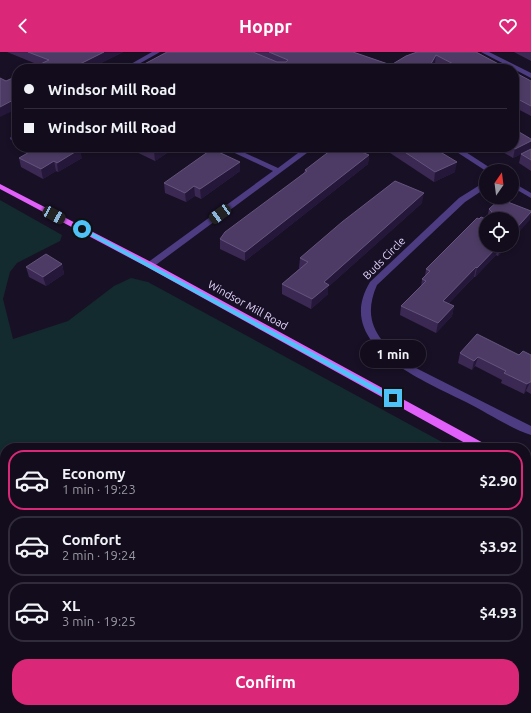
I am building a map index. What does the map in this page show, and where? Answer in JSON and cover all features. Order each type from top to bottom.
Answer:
[{"type":"main road","name":"Windsor Mill Road","points":[[0,186],[150,265],[475,443]]},
{"type":"street","points":[[134,64],[157,52]]},
{"type":"street","points":[[484,52],[508,64]]},
{"type":"street","points":[[519,70],[531,76]]},
{"type":"street","points":[[238,152],[279,170]]},
{"type":"street","points":[[150,265],[304,152]]},
{"type":"street","points":[[460,152],[480,164]]},
{"type":"street","points":[[519,188],[531,196]]},
{"type":"street","name":"Buds Circle","points":[[479,189],[462,200],[373,284],[367,293],[364,305],[366,318],[371,333],[377,344],[390,356],[407,367],[531,431]]},
{"type":"green space","points":[[0,200],[62,235],[60,241],[17,263],[10,272],[3,299],[13,339],[68,321],[114,286],[131,278],[148,282],[444,443],[0,443]]},
{"type":"building","points":[[28,52],[104,52],[80,64],[41,64],[49,60]]},
{"type":"building","points":[[167,52],[253,52],[277,62],[286,62],[288,60],[269,52],[353,52],[388,64],[144,64]]},
{"type":"building","points":[[417,52],[476,52],[499,64],[453,64],[436,55],[431,64],[393,64],[406,56]]},
{"type":"building","points":[[519,75],[531,81],[531,106],[519,100]]},
{"type":"building","points":[[0,78],[6,81],[12,78],[12,101],[0,107]]},
{"type":"building","points":[[519,132],[531,139],[531,141],[519,147]]},
{"type":"building","points":[[531,149],[531,160],[521,154]]},
{"type":"building","points":[[29,152],[75,152],[57,163],[54,161],[41,169],[19,158]]},
{"type":"building","points":[[208,152],[218,152],[240,162],[200,189],[194,186],[185,193],[164,183]]},
{"type":"building","points":[[328,152],[362,152],[369,155],[245,252],[220,239],[225,232],[307,171],[305,170]]},
{"type":"building","points":[[405,152],[440,152],[457,162],[435,172]]},
{"type":"building","points":[[395,181],[424,193],[324,282],[329,285],[312,299],[282,284],[308,262],[300,258],[342,222]]},
{"type":"building","points":[[494,204],[513,204],[531,212],[519,225],[519,212],[492,212],[489,209]]},
{"type":"building","points":[[477,218],[479,219],[479,252],[492,252],[443,301],[454,306],[438,323],[401,306],[426,281],[422,279],[430,271],[426,269]]},
{"type":"building","points":[[46,254],[62,264],[43,277],[26,267]]},
{"type":"building","points":[[477,334],[519,355],[523,351],[531,355],[531,382],[527,384],[504,373],[506,371],[478,357],[474,361],[460,353]]},
{"type":"route","points":[[82,229],[393,398]]}]
